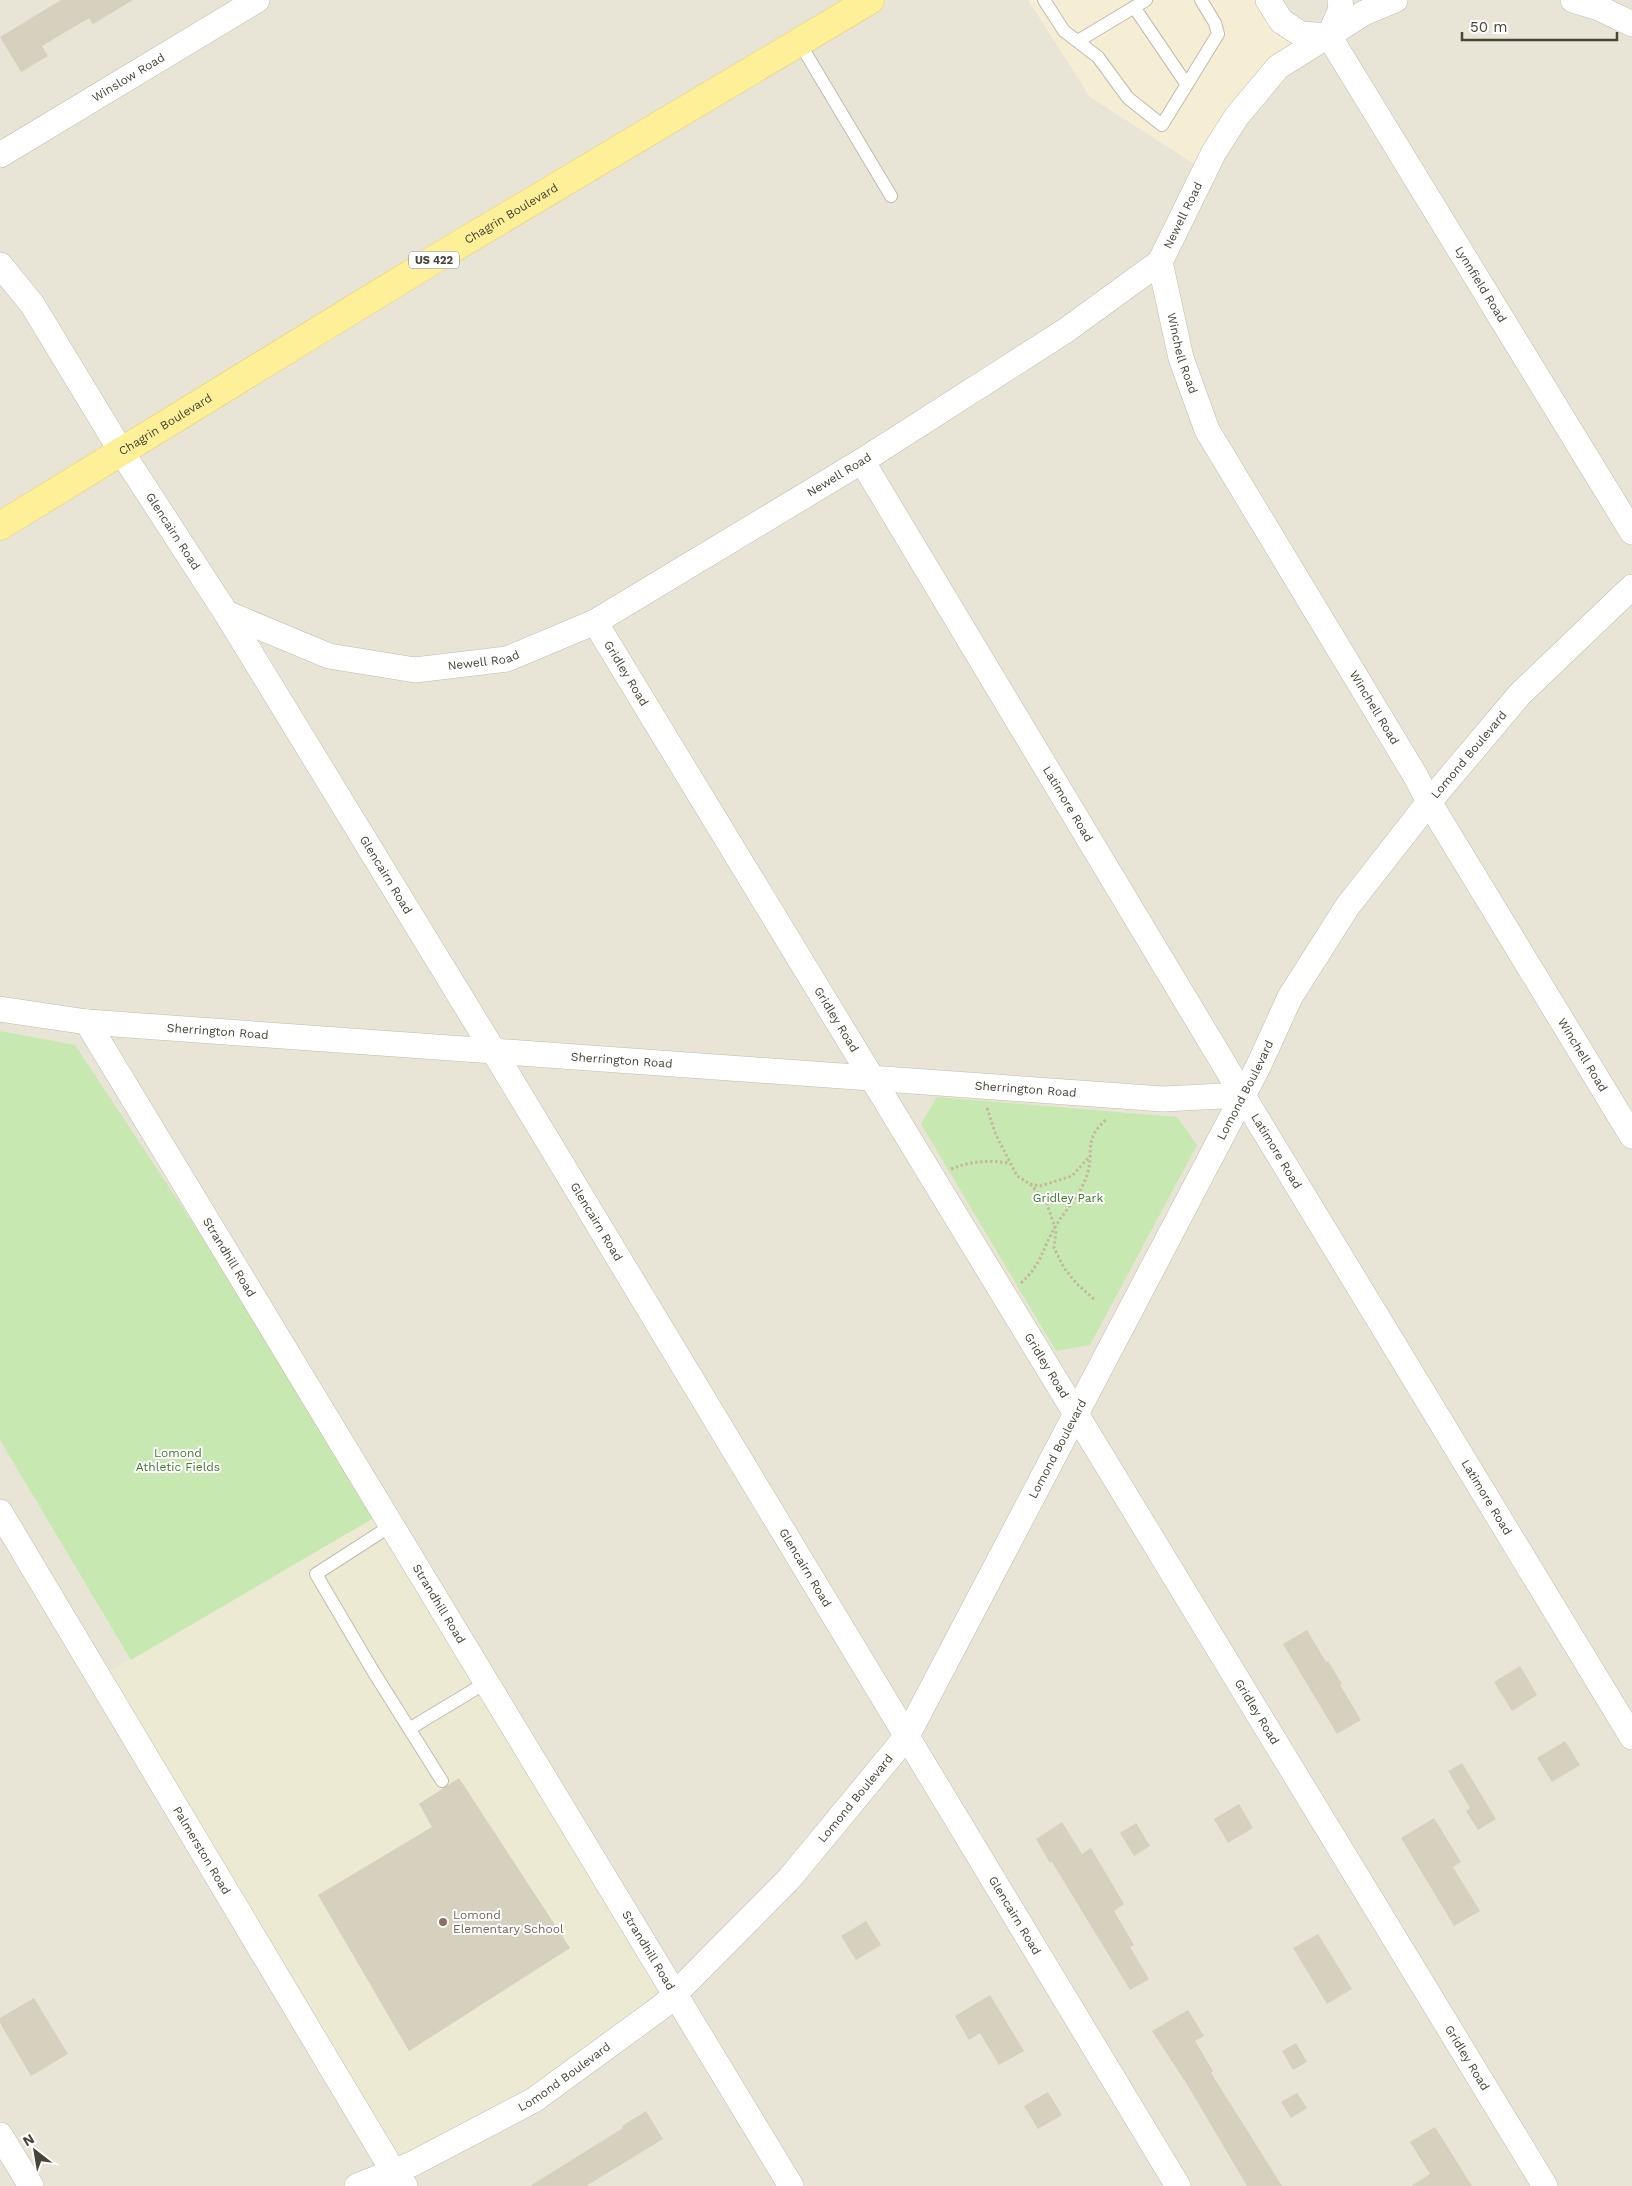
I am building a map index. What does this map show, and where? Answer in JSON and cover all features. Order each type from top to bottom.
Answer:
[{"type":"main road","name":"Chagrin Boulevard","points":[[0,526],[427,265],[870,0]]},
{"type":"street","name":"Winslow Road","points":[[0,155],[257,0]]},
{"type":"street","points":[[1268,0],[1281,21],[1301,34],[1329,36],[1341,9],[1340,0]]},
{"type":"street","name":"Newell Road","points":[[226,613],[329,656],[415,670],[507,658],[595,622],[862,461],[1065,332],[1160,262],[1214,152],[1237,116],[1278,67],[1364,13],[1395,0]]},
{"type":"street","points":[[1573,0],[1599,8],[1632,24]]},
{"type":"street","name":"Lynnfield Road","points":[[1329,36],[1632,532]]},
{"type":"street","name":"Winchell Road","points":[[1160,262],[1181,358],[1207,430],[1415,775],[1429,802],[1632,1136]]},
{"type":"street","name":"Glencairn Road","points":[[0,265],[32,304],[121,451],[226,613],[493,1050],[1178,2186]]},
{"type":"street","name":"Latimore Road","points":[[862,461],[1243,1095],[1632,1736]]},
{"type":"street","name":"Lomond Boulevard","points":[[357,2186],[399,2178],[412,2164],[534,2100],[664,2005],[789,1879],[907,1736],[1243,1095],[1290,997],[1347,908],[1429,802],[1520,694],[1632,587]]},
{"type":"street","name":"Gridley Road","points":[[595,622],[1545,2186]]},
{"type":"street","name":"Sherrington Road","points":[[0,1010],[87,1022],[1163,1099],[1243,1095]]},
{"type":"street","name":"Strandhill Road","points":[[87,1022],[791,2186]]},
{"type":"street","name":"Palmerston Road","points":[[0,1512],[399,2178]]},
{"type":"street","points":[[0,2135],[31,2186]]},
{"type":"lane","points":[[1044,0],[1064,31],[1098,57],[1128,98],[1162,125],[1218,34],[1215,23],[1202,0]]},
{"type":"lane","points":[[1078,41],[1146,0]]},
{"type":"lane","points":[[1134,7],[1187,85]]},
{"type":"lane","points":[[799,42],[891,196]]},
{"type":"lane","points":[[392,1525],[316,1574],[373,1671],[442,1781]]},
{"type":"lane","points":[[409,1729],[487,1682]]},
{"type":"path","points":[[986,1105],[996,1135],[1009,1163],[1018,1176],[1030,1184],[1046,1201],[1056,1231],[1054,1248],[1064,1268],[1077,1284],[1095,1300]]},
{"type":"path","points":[[1020,1283],[1034,1271],[1055,1227],[1078,1196],[1087,1176],[1090,1138],[1100,1125],[1112,1115]]},
{"type":"path","points":[[1030,1184],[1040,1186],[1072,1176],[1089,1157]]},
{"type":"path","points":[[951,1169],[962,1164],[991,1160],[1009,1163]]},
{"type":"shaded area","points":[[0,0],[1632,0],[1632,2186],[0,2186]]},
{"type":"shaded area","points":[[1028,0],[1268,0],[1301,34],[1296,56],[1205,171],[1090,97]]},
{"type":"shaded area","points":[[384,1512],[675,1993],[534,2100],[393,2171],[99,1677]]},
{"type":"green space","name":"Lomond Athletic Fields","points":[[0,1031],[75,1045],[384,1512],[131,1660],[0,1440]]},
{"type":"green space","name":"Gridley Park","points":[[937,1097],[1177,1117],[1197,1145],[1090,1345],[1056,1351],[921,1124]]},
{"type":"building","points":[[61,0],[133,0],[93,24],[89,18],[42,46],[48,56],[21,72],[0,37]]},
{"type":"building","points":[[1307,1630],[1342,1684],[1340,1685],[1361,1720],[1337,1734],[1283,1644]]},
{"type":"building","points":[[1520,1666],[1537,1695],[1512,1711],[1494,1682]]},
{"type":"building","points":[[1565,1741],[1580,1765],[1552,1782],[1537,1758]]},
{"type":"building","points":[[1462,1763],[1496,1819],[1478,1830],[1466,1811],[1470,1808],[1448,1771]]},
{"type":"building","name":"Lomond Elementary School","points":[[459,1778],[570,1948],[409,2051],[318,1895],[432,1827],[419,1804]]},
{"type":"building","points":[[1239,1804],[1253,1828],[1228,1843],[1214,1819]]},
{"type":"building","points":[[1434,1818],[1461,1862],[1453,1867],[1480,1911],[1454,1926],[1401,1838]]},
{"type":"building","points":[[1062,1822],[1082,1854],[1091,1848],[1124,1904],[1114,1911],[1134,1945],[1130,1947],[1149,1979],[1130,1990],[1036,1839]]},
{"type":"building","points":[[1136,1823],[1150,1846],[1134,1856],[1120,1833]]},
{"type":"building","points":[[866,1921],[881,1945],[856,1960],[841,1936]]},
{"type":"building","points":[[1318,1934],[1352,1989],[1327,2004],[1293,1948]]},
{"type":"building","points":[[990,1995],[1024,2051],[999,2065],[980,2033],[969,2040],[955,2016]]},
{"type":"building","points":[[34,1998],[68,2054],[31,2076],[0,2023],[0,2018]]},
{"type":"building","points":[[1188,2010],[1204,2036],[1195,2041],[1213,2071],[1211,2073],[1282,2186],[1247,2186],[1188,2086],[1152,2031]]},
{"type":"building","points":[[1296,2043],[1307,2062],[1293,2070],[1282,2051]]},
{"type":"building","points":[[1048,2092],[1062,2115],[1038,2129],[1024,2106]]},
{"type":"building","points":[[1297,2093],[1307,2108],[1291,2118],[1281,2102]]},
{"type":"building","points":[[646,2111],[663,2139],[586,2186],[530,2186],[623,2128],[622,2126]]},
{"type":"building","points":[[1435,2127],[1472,2186],[1411,2186],[1430,2174],[1410,2142]]},
{"type":"place","name":"Lomond Elementary School","points":[[443,1922]]}]
